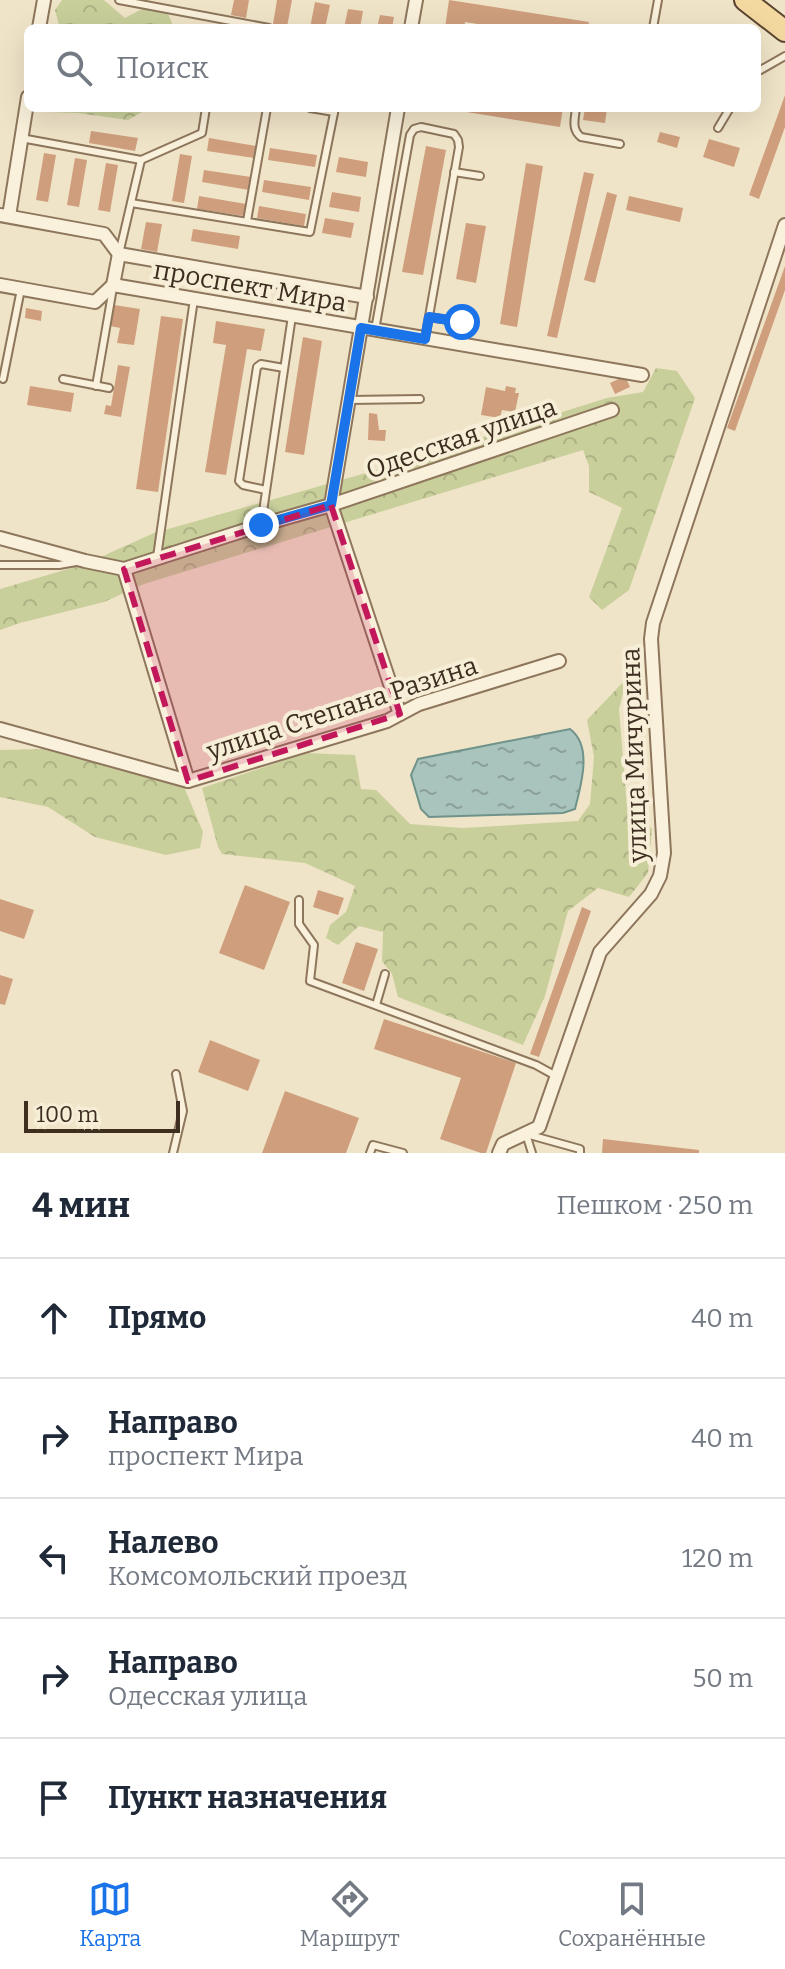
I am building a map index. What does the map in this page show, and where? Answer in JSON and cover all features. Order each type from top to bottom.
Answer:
[{"type":"main road","points":[[745,0],[785,31]]},
{"type":"street","points":[[40,24],[44,0]]},
{"type":"street","points":[[412,24],[416,0]]},
{"type":"street","points":[[4,216],[25,112]]},
{"type":"street","points":[[397,112],[367,297],[368,329],[349,400],[331,505],[400,714]]},
{"type":"street","name":"проспект Мира","points":[[4,216],[104,234],[119,254],[367,297]]},
{"type":"street","name":"улица Мичурина","points":[[499,1153],[503,1144],[539,1127],[600,952],[651,894],[660,876],[664,853],[651,639],[653,623],[785,225]]},
{"type":"street","points":[[113,285],[119,254]]},
{"type":"street","name":"проспект Мира","points":[[0,285],[95,302],[113,285],[642,375]]},
{"type":"street","name":"Одесская улица","points":[[124,569],[331,505],[612,410]]},
{"type":"street","points":[[0,538],[124,569],[188,781]]},
{"type":"street","name":"улица Степана Разина","points":[[0,729],[188,781],[387,721],[419,704],[559,661]]},
{"type":"lane","points":[[119,0],[249,24]]},
{"type":"lane","points":[[654,24],[658,0]]},
{"type":"lane","points":[[219,24],[220,18]]},
{"type":"lane","points":[[761,70],[785,56]]},
{"type":"lane","points":[[21,138],[141,160],[202,133],[205,112]]},
{"type":"lane","points":[[247,221],[266,112]]},
{"type":"lane","points":[[131,203],[310,232],[334,112]]},
{"type":"lane","points":[[576,112],[574,127],[581,137],[620,144]]},
{"type":"lane","points":[[718,128],[728,112]]},
{"type":"lane","points":[[368,329],[410,135],[414,129],[421,127],[454,134],[459,147],[425,339]]},
{"type":"lane","points":[[119,254],[141,160]]},
{"type":"lane","points":[[454,172],[480,176]]},
{"type":"lane","points":[[96,386],[113,285]]},
{"type":"lane","points":[[3,379],[21,289]]},
{"type":"lane","points":[[157,557],[194,299]]},
{"type":"lane","points":[[261,525],[292,316]]},
{"type":"lane","points":[[429,317],[462,322]]},
{"type":"lane","points":[[266,490],[243,485],[239,481],[257,367],[261,364],[284,368]]},
{"type":"lane","points":[[63,379],[109,388]]},
{"type":"lane","points":[[349,400],[420,399]]},
{"type":"lane","points":[[0,565],[59,565],[85,561]]},
{"type":"lane","points":[[299,900],[299,924],[314,945],[310,981],[536,1065],[556,1076]]},
{"type":"lane","points":[[376,1005],[385,974]]},
{"type":"lane","points":[[173,1153],[183,1111],[176,1074]]},
{"type":"lane","points":[[526,1134],[532,1153]]},
{"type":"lane","points":[[526,1134],[580,1149],[580,1153]]},
{"type":"lane","points":[[370,1153],[373,1145],[403,1153]]},
{"type":"highlighted area","points":[[331,505],[400,714],[188,781],[124,569]]},
{"type":"green space","points":[[62,0],[104,0],[125,18],[146,7],[166,9],[172,24],[59,24],[55,10]]},
{"type":"green space","points":[[47,112],[142,112],[128,120]]},
{"type":"green space","points":[[656,368],[677,371],[695,398],[629,590],[602,610],[589,597],[622,508],[589,492],[589,466],[583,450],[144,584],[104,602],[0,630],[0,589],[85,564],[154,533],[387,467],[607,398],[643,392]]},
{"type":"green space","points":[[627,678],[619,709],[627,806],[652,829],[648,873],[629,897],[598,888],[568,911],[545,996],[523,1045],[398,997],[392,974],[382,961],[383,932],[359,926],[338,945],[326,938],[330,925],[346,912],[355,886],[305,863],[222,854],[218,847],[202,788],[306,753],[355,755],[361,789],[376,790],[410,824],[463,828],[578,821],[590,804],[594,757],[587,720]]},
{"type":"green space","points":[[44,749],[184,787],[203,832],[200,848],[166,855],[95,837],[48,807],[0,797],[0,750]]},
{"type":"water","points":[[570,729],[577,736],[583,755],[575,809],[563,813],[429,817],[421,809],[411,775],[418,759]]},
{"type":"building","points":[[234,0],[249,0],[246,18],[231,15]]},
{"type":"building","points":[[277,0],[292,0],[288,24],[273,24]]},
{"type":"building","points":[[449,0],[589,22],[589,24],[446,24]]},
{"type":"building","points":[[315,2],[330,5],[326,24],[311,24]]},
{"type":"building","points":[[348,9],[363,11],[361,24],[345,24]]},
{"type":"building","points":[[380,15],[394,17],[393,24],[378,24]]},
{"type":"building","points":[[785,95],[785,127],[759,199],[749,195]]},
{"type":"building","points":[[466,112],[562,112],[560,127]]},
{"type":"building","points":[[584,112],[607,112],[605,123],[583,120]]},
{"type":"building","points":[[91,131],[138,138],[135,151],[89,143]]},
{"type":"building","points":[[660,132],[680,137],[677,148],[657,142]]},
{"type":"building","points":[[209,138],[256,146],[254,158],[207,151]]},
{"type":"building","points":[[709,139],[740,148],[734,167],[703,157]]},
{"type":"building","points":[[426,146],[446,150],[423,275],[402,272]]},
{"type":"building","points":[[270,148],[317,155],[315,167],[268,160]]},
{"type":"building","points":[[44,153],[56,155],[48,202],[36,200]]},
{"type":"building","points":[[180,154],[192,156],[184,203],[172,201]]},
{"type":"building","points":[[339,157],[368,162],[366,177],[336,172]]},
{"type":"building","points":[[75,158],[87,160],[79,207],[67,205]]},
{"type":"building","points":[[106,163],[118,165],[110,212],[98,210]]},
{"type":"building","points":[[526,163],[543,166],[517,327],[500,324]]},
{"type":"building","points":[[204,170],[251,177],[249,190],[202,182]]},
{"type":"building","points":[[584,172],[594,174],[557,338],[547,336]]},
{"type":"building","points":[[264,180],[311,187],[309,200],[262,192]]},
{"type":"building","points":[[332,192],[361,197],[359,212],[329,207]]},
{"type":"building","points":[[607,192],[617,195],[595,283],[584,280]]},
{"type":"building","points":[[199,196],[246,204],[244,216],[197,209]]},
{"type":"building","points":[[629,196],[683,208],[680,222],[626,210]]},
{"type":"building","points":[[259,206],[306,214],[304,226],[257,218]]},
{"type":"building","points":[[325,218],[354,223],[351,238],[322,233]]},
{"type":"building","points":[[146,222],[162,224],[157,252],[141,249]]},
{"type":"building","points":[[466,223],[486,226],[476,283],[456,279]]},
{"type":"building","points":[[193,229],[240,236],[238,249],[191,241]]},
{"type":"building","points":[[785,266],[785,290],[735,431],[727,428]]},
{"type":"building","points":[[114,305],[140,309],[134,345],[117,343],[120,328],[110,326]]},
{"type":"building","points":[[26,308],[42,311],[41,321],[25,318]]},
{"type":"building","points":[[161,316],[183,319],[158,492],[136,489]]},
{"type":"building","points":[[216,321],[265,329],[261,351],[247,349],[226,475],[205,472],[226,345],[213,343]]},
{"type":"building","points":[[303,337],[322,341],[304,455],[285,452]]},
{"type":"building","points":[[118,365],[130,367],[121,417],[104,414],[106,405],[111,406]]},
{"type":"building","points":[[625,376],[630,387],[615,394],[610,383]]},
{"type":"building","points":[[30,386],[74,393],[71,412],[27,405]]},
{"type":"building","points":[[506,386],[516,388],[515,393],[519,393],[515,412],[502,410],[500,418],[481,415],[486,387],[505,391]]},
{"type":"building","points":[[369,413],[377,414],[379,430],[386,430],[385,441],[368,440]]},
{"type":"building","points":[[245,885],[290,902],[264,970],[219,953]]},
{"type":"building","points":[[318,890],[344,898],[338,915],[313,907]]},
{"type":"building","points":[[0,899],[34,910],[24,939],[0,931]]},
{"type":"building","points":[[582,907],[591,911],[539,1057],[530,1054]]},
{"type":"building","points":[[356,942],[378,949],[364,991],[342,983]]},
{"type":"building","points":[[0,975],[13,979],[5,1005],[0,1004]]},
{"type":"building","points":[[384,1019],[516,1063],[486,1153],[440,1139],[461,1078],[374,1049]]},
{"type":"building","points":[[210,1040],[260,1060],[248,1091],[198,1072]]},
{"type":"building","points":[[285,1091],[359,1118],[346,1153],[262,1153]]},
{"type":"building","points":[[603,1139],[699,1150],[699,1153],[602,1153]]},
{"type":"route","points":[[261,525],[331,505],[361,328],[425,339],[429,317],[462,322]]}]
